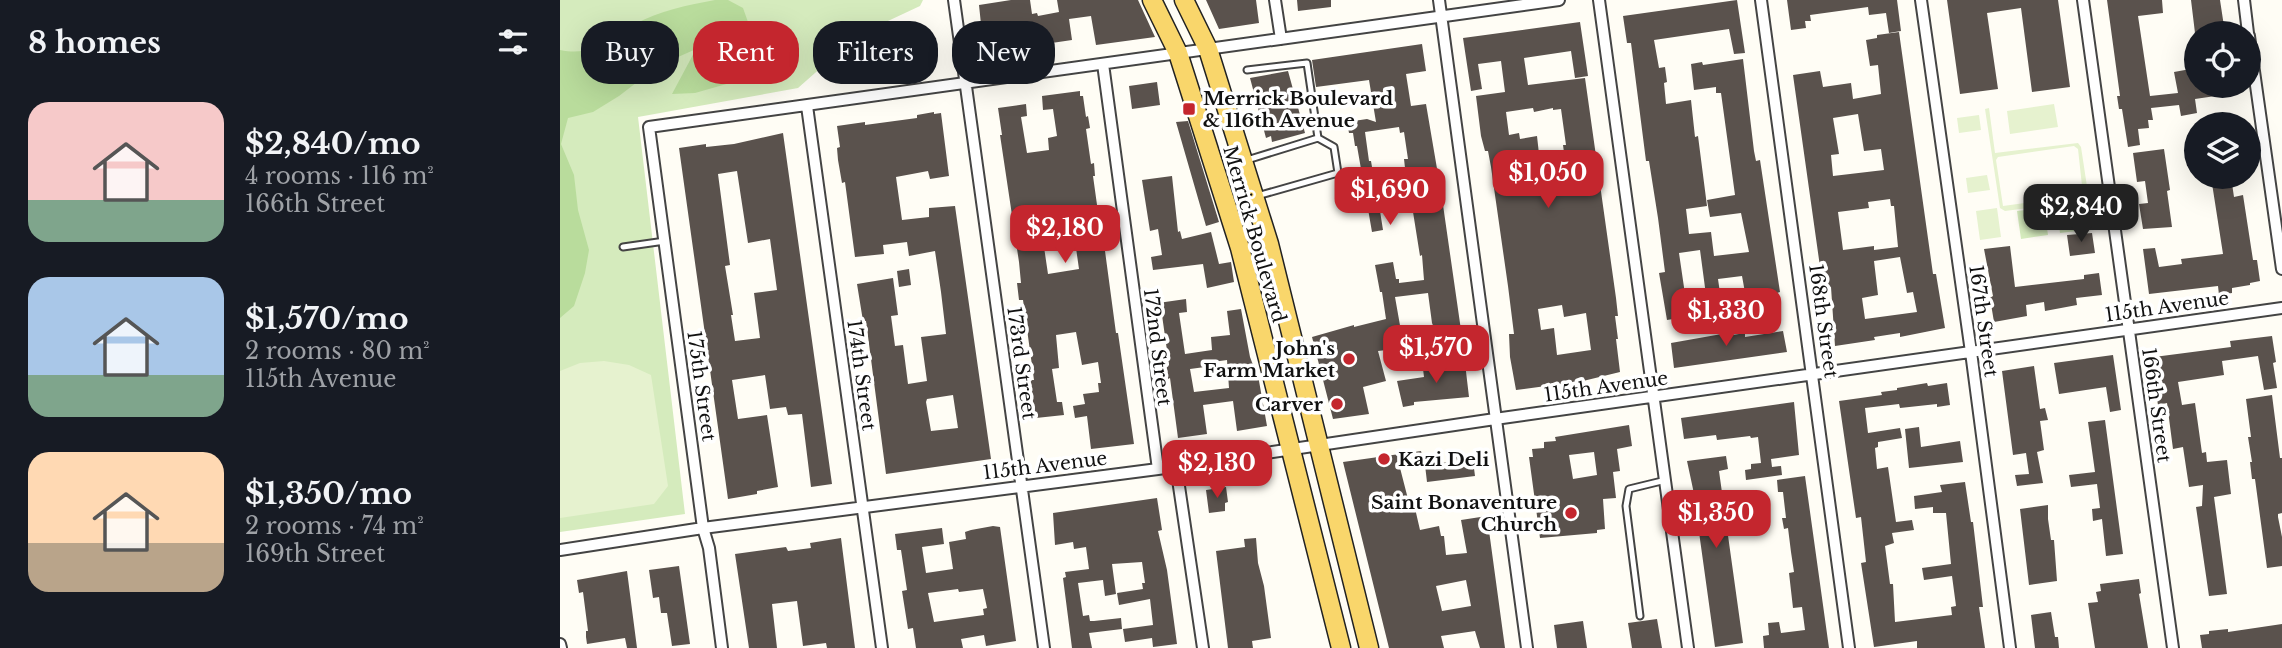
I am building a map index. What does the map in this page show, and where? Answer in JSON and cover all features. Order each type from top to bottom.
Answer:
[{"type":"main road","name":"Merrick Boulevard","points":[[1152,0],[1178,53],[1238,243],[1341,648]]},
{"type":"main road","name":"Merrick Boulevard","points":[[1184,0],[1208,49],[1265,232],[1370,648]]},
{"type":"main road","points":[[1238,243],[1265,232]]},
{"type":"street","name":"173rd Street","points":[[954,0],[957,21]]},
{"type":"street","points":[[1275,0],[1281,39]]},
{"type":"street","points":[[1439,0],[1527,648]]},
{"type":"street","points":[[1055,71],[1559,0]]},
{"type":"street","points":[[1599,0],[1688,648]]},
{"type":"street","name":"168th Street","points":[[1761,0],[1814,374],[1849,648]]},
{"type":"street","name":"167th Street","points":[[1922,0],[2010,648]]},
{"type":"street","name":"166th Street","points":[[2083,0],[2173,648]]},
{"type":"street","points":[[2244,0],[2247,21]]},
{"type":"street","name":"172nd Street","points":[[1103,64],[1158,469]]},
{"type":"street","points":[[807,106],[958,84]]},
{"type":"street","name":"173rd Street","points":[[965,84],[1044,648]]},
{"type":"street","points":[[2258,98],[2282,269]]},
{"type":"street","name":"175th Street","points":[[722,648],[709,548],[703,528],[649,127],[807,106]]},
{"type":"street","name":"174th Street","points":[[807,106],[882,648]]},
{"type":"street","name":"115th Avenue","points":[[560,550],[703,528],[1158,469],[2282,308]]},
{"type":"street","points":[[1176,466],[1203,648]]},
{"type":"lane","points":[[1247,70],[1307,62],[1318,138]]},
{"type":"lane","points":[[1243,161],[1318,138],[1334,147],[1338,173],[1254,197]]},
{"type":"lane","points":[[623,247],[665,241]]},
{"type":"lane","points":[[1640,617],[1626,506],[1629,489],[1665,480]]},
{"type":"green space","points":[[560,0],[923,0],[920,6],[888,21],[813,21],[813,75],[798,88],[638,117],[685,514],[560,532]]},
{"type":"green space","points":[[728,0],[743,8],[748,21],[693,21],[693,50],[679,57],[679,21],[641,21],[684,6]]},
{"type":"green space","points":[[560,50],[581,51],[581,84],[635,84],[593,112],[568,118],[561,144],[574,175],[578,210],[589,250],[574,306],[560,318]]},
{"type":"green space","points":[[693,55],[693,84],[726,84],[695,93],[672,94]]},
{"type":"green space","points":[[2054,104],[2058,127],[2010,134],[2007,111]]},
{"type":"green space","points":[[1989,108],[1995,153],[2078,143],[2081,147],[2087,198],[2005,211],[2000,208],[1985,109]],"holes":[[[2074,146],[2078,149],[2083,195],[2003,206],[1996,160],[1998,157]]]},
{"type":"green space","points":[[1979,115],[1981,130],[1959,133],[1957,118]]},
{"type":"green space","points":[[1987,175],[1990,190],[1968,193],[1966,178]]},
{"type":"green space","points":[[2082,204],[2085,230],[2060,233],[2057,208]]},
{"type":"green space","points":[[1997,208],[2001,237],[1980,240],[1976,211]]},
{"type":"green space","points":[[2044,208],[2048,235],[2021,239],[2017,211]]},
{"type":"green space","points":[[604,361],[629,365],[651,375],[668,486],[654,504],[560,518],[560,371],[580,363]]},
{"type":"building","points":[[1030,0],[1032,14],[1037,13],[1038,16],[1059,12],[1057,0],[1138,0],[1155,37],[1096,45],[1091,16],[1069,19],[1072,40],[1055,43],[1055,21],[981,21],[979,5]]},
{"type":"building","points":[[1206,0],[1256,0],[1259,23],[1219,29]]},
{"type":"building","points":[[1297,0],[1331,0],[1331,7],[1298,11]]},
{"type":"building","points":[[1737,0],[1745,53],[1734,54],[1729,29],[1654,40],[1659,68],[1665,67],[1666,104],[1691,100],[1707,206],[1686,209],[1689,234],[1711,232],[1714,256],[1749,252],[1741,213],[1710,217],[1707,200],[1735,195],[1721,93],[1716,93],[1716,87],[1694,90],[1691,64],[1702,62],[1703,65],[1743,59],[1754,151],[1756,161],[1760,160],[1780,292],[1777,293],[1778,304],[1766,306],[1764,295],[1746,298],[1742,276],[1718,279],[1720,293],[1706,295],[1700,250],[1679,253],[1685,294],[1694,293],[1697,315],[1667,320],[1659,273],[1665,272],[1658,218],[1649,161],[1646,161],[1631,43],[1627,43],[1623,16]]},
{"type":"building","points":[[1787,0],[1897,0],[1901,31],[1889,33],[1886,13],[1869,15],[1868,7],[1810,15],[1811,21],[1805,21],[1806,28],[1791,30]]},
{"type":"building","points":[[1947,0],[2058,0],[2070,87],[2032,92],[2021,8],[1987,13],[1998,89],[1960,94]]},
{"type":"building","points":[[2107,0],[2162,0],[2163,13],[2138,16],[2150,96],[2178,93],[2174,72],[2184,70],[2184,98],[2202,98],[2195,99],[2197,112],[2184,112],[2181,116],[2179,105],[2151,108],[2153,120],[2148,120],[2149,128],[2138,129],[2140,145],[2128,147],[2122,109],[2119,109],[2117,96],[2120,96]]},
{"type":"building","points":[[2191,0],[2220,0],[2223,21],[2194,21]]},
{"type":"building","points":[[1580,22],[1588,76],[1575,78],[1571,51],[1524,58],[1528,85],[1585,78],[1616,298],[1616,339],[1620,372],[1583,381],[1516,390],[1510,357],[1509,334],[1514,334],[1508,286],[1491,167],[1481,136],[1476,96],[1505,92],[1501,61],[1478,64],[1482,89],[1471,91],[1463,38]],"holes":[[[1533,108],[1534,112],[1561,109],[1566,145],[1563,145],[1565,160],[1540,163],[1537,136],[1520,139],[1519,133],[1509,135],[1506,112]],[[1562,305],[1564,317],[1586,313],[1591,350],[1557,355],[1554,328],[1541,330],[1538,309]]]},
{"type":"building","points":[[1899,32],[1933,274],[1936,274],[1945,328],[1900,337],[1900,333],[1874,337],[1875,340],[1835,346],[1831,287],[1823,288],[1793,75],[1820,71],[1823,87],[1851,83],[1853,99],[1881,94],[1878,65],[1870,66],[1866,40],[1877,38],[1877,35]],"holes":[[[1858,114],[1864,151],[1881,149],[1884,170],[1833,176],[1831,155],[1839,154],[1833,118]],[[1890,199],[1891,206],[1894,206],[1898,247],[1874,250],[1874,246],[1843,250],[1838,212],[1869,208],[1868,202]],[[1900,257],[1907,293],[1913,292],[1917,312],[1865,319],[1862,298],[1878,295],[1874,261]]]},
{"type":"building","points":[[1422,44],[1426,71],[1406,74],[1411,106],[1426,104],[1463,344],[1442,346],[1440,328],[1434,328],[1432,323],[1428,293],[1395,297],[1404,348],[1378,351],[1386,381],[1363,387],[1369,414],[1333,419],[1312,337],[1386,319],[1375,265],[1393,262],[1399,283],[1424,280],[1422,255],[1420,256],[1413,212],[1410,212],[1404,132],[1400,133],[1399,127],[1365,132],[1383,230],[1372,232],[1357,146],[1353,133],[1349,133],[1347,122],[1367,119],[1376,122],[1369,80],[1316,87],[1312,60]]},
{"type":"building","points":[[1288,71],[1305,133],[1272,142],[1271,136],[1266,138],[1250,78]]},
{"type":"building","points":[[1157,82],[1160,105],[1132,109],[1129,86]]},
{"type":"building","points":[[1080,91],[1080,96],[1083,96],[1090,128],[1086,129],[1091,164],[1094,163],[1098,212],[1134,444],[1091,449],[1087,416],[1075,418],[1073,406],[1085,404],[1083,394],[1099,392],[1098,383],[1101,383],[1098,362],[1082,365],[1076,332],[1056,335],[1059,368],[1052,369],[1057,402],[1062,402],[1064,415],[1036,418],[1029,380],[1034,380],[1023,300],[1019,300],[1019,262],[998,108],[1026,104],[1027,116],[1021,117],[1027,153],[1049,150],[1048,138],[1057,136],[1053,109],[1043,110],[1042,96]],"holes":[[[1075,241],[1079,269],[1048,274],[1044,247]]]},
{"type":"building","points":[[941,113],[949,176],[930,179],[928,171],[896,177],[902,220],[929,217],[929,208],[955,206],[991,459],[886,474],[866,321],[863,321],[857,284],[893,278],[898,315],[891,316],[895,346],[903,345],[908,384],[927,381],[921,337],[946,334],[941,292],[935,251],[909,256],[907,242],[883,245],[884,254],[855,257],[845,182],[842,183],[838,160],[837,148],[840,147],[837,126],[917,118],[917,115]],"holes":[[[953,395],[958,428],[931,431],[927,399]]]},
{"type":"building","points":[[1188,121],[1219,222],[1206,226],[1176,122]]},
{"type":"building","points":[[783,133],[832,484],[811,487],[802,414],[788,415],[786,407],[770,409],[765,375],[732,380],[738,419],[767,415],[778,487],[728,499],[679,148],[734,144]],"holes":[[[737,171],[748,243],[770,239],[777,290],[754,293],[760,338],[735,341],[725,266],[730,265],[718,174]]]},
{"type":"building","points":[[2164,149],[2172,227],[2143,229],[2139,204],[2148,203],[2145,181],[2137,182],[2133,153]]},
{"type":"building","points":[[1172,176],[1178,232],[1180,231],[1182,239],[1211,232],[1219,264],[1231,262],[1234,282],[1207,288],[1203,264],[1153,270],[1151,257],[1162,255],[1158,229],[1150,231],[1142,180]]},
{"type":"building","points":[[2213,189],[2233,189],[2234,197],[2243,195],[2253,260],[2257,260],[2260,281],[2232,288],[2232,293],[2219,295],[2218,286],[2149,294],[2143,249],[2155,248],[2159,267],[2182,264],[2181,259],[2223,254]]},
{"type":"building","points":[[2092,233],[2095,253],[2070,256],[2067,235]]},
{"type":"building","points":[[2010,246],[2015,287],[2084,279],[2084,275],[2099,273],[2102,295],[2076,298],[2077,305],[2045,311],[2044,302],[2026,305],[2027,316],[1994,322],[1990,298],[1993,296],[1984,249]]},
{"type":"building","points":[[909,269],[911,285],[899,287],[897,271]]},
{"type":"building","points":[[1186,299],[1187,312],[1179,313],[1185,354],[1212,350],[1211,337],[1230,335],[1227,311],[1241,309],[1267,426],[1237,431],[1233,401],[1203,405],[1207,434],[1178,438],[1166,366],[1169,365],[1162,315],[1159,315],[1158,303]],"holes":[[[1227,360],[1229,388],[1194,392],[1190,369],[1205,367],[1205,363]]]},
{"type":"building","points":[[1783,331],[1787,352],[1674,368],[1671,343],[1733,332],[1733,335],[1745,333],[1745,337]]},
{"type":"building","points":[[2272,336],[2277,388],[2264,390],[2258,356],[2222,361],[2224,375],[2178,382],[2182,405],[2195,403],[2202,453],[2206,452],[2207,462],[2227,460],[2231,494],[2214,497],[2227,594],[2209,596],[2196,507],[2202,506],[2203,485],[2189,487],[2183,447],[2173,449],[2167,403],[2158,405],[2156,393],[2160,392],[2154,357],[2231,347],[2230,341]]},
{"type":"building","points":[[2113,355],[2121,410],[2110,412],[2106,387],[2059,394],[2054,363]]},
{"type":"building","points":[[1465,363],[1469,397],[1414,402],[1414,405],[1403,407],[1397,381],[1424,377],[1423,369]]},
{"type":"building","points":[[2034,366],[2040,409],[2045,408],[2048,420],[2040,421],[2044,450],[2037,452],[2043,483],[2017,486],[2015,475],[2029,474],[2026,453],[2013,455],[2002,371]]},
{"type":"building","points":[[1927,383],[1928,386],[1947,383],[1950,405],[1900,408],[1899,404],[1865,408],[1868,433],[1900,428],[1902,438],[1878,442],[1878,447],[1875,448],[1877,469],[1888,467],[1896,522],[1912,520],[1914,530],[1892,533],[1894,543],[1885,546],[1890,584],[1893,584],[1895,622],[1952,615],[1951,607],[1956,606],[1952,576],[1924,580],[1922,568],[1951,564],[1946,513],[1933,513],[1933,507],[1915,509],[1914,496],[1942,492],[1940,485],[1965,482],[1973,522],[1985,648],[1917,648],[1917,641],[1874,647],[1861,563],[1866,562],[1861,517],[1856,518],[1839,401],[1882,395],[1881,392]]},
{"type":"building","points":[[2272,395],[2282,458],[2282,513],[2278,514],[2278,517],[2282,537],[2282,566],[2267,568],[2255,479],[2252,479],[2248,437],[2251,437],[2246,399]]},
{"type":"building","points":[[1794,402],[1799,455],[1771,459],[1772,467],[1781,466],[1782,475],[1746,480],[1745,470],[1751,469],[1751,464],[1761,463],[1758,437],[1717,440],[1716,435],[1684,439],[1681,418]]},
{"type":"building","points":[[2105,420],[2123,554],[2106,556],[2102,519],[2093,521],[2092,509],[2100,508],[2097,484],[2071,487],[2069,475],[2095,472],[2088,422]]},
{"type":"building","points":[[1629,425],[1632,446],[1617,449],[1620,471],[1613,472],[1616,498],[1603,499],[1605,529],[1597,530],[1597,533],[1540,538],[1529,457],[1533,457],[1532,449],[1544,448],[1544,442],[1556,441],[1555,437]],"holes":[[[1594,452],[1597,475],[1573,479],[1569,455]]]},
{"type":"building","points":[[1919,427],[1921,447],[1960,441],[1963,462],[1909,468],[1905,429]]},
{"type":"building","points":[[1421,451],[1423,460],[1399,464],[1410,505],[1414,504],[1420,530],[1439,526],[1441,536],[1444,536],[1446,555],[1467,553],[1461,520],[1487,516],[1505,648],[1480,648],[1475,631],[1441,636],[1444,648],[1389,648],[1343,462]],"holes":[[[1466,580],[1471,606],[1442,611],[1436,586]]]},
{"type":"building","points":[[1472,453],[1475,476],[1427,482],[1425,465],[1457,461],[1456,456]]},
{"type":"building","points":[[1726,456],[1728,469],[1719,471],[1743,643],[1715,647],[1687,461]]},
{"type":"building","points":[[1805,476],[1829,648],[1764,648],[1763,636],[1769,635],[1768,623],[1779,622],[1781,633],[1805,630],[1802,607],[1793,608],[1789,573],[1794,572],[1788,528],[1784,529],[1782,518],[1786,518],[1783,492],[1778,492],[1777,480]]},
{"type":"building","points":[[1226,487],[1228,502],[1225,503],[1225,511],[1209,513],[1206,490]]},
{"type":"building","points":[[1157,498],[1162,530],[1158,531],[1167,570],[1177,644],[1153,647],[1152,638],[1125,642],[1123,629],[1153,625],[1150,599],[1119,605],[1117,593],[1143,589],[1142,583],[1145,583],[1142,562],[1112,564],[1116,594],[1105,596],[1103,580],[1078,583],[1083,616],[1089,615],[1090,621],[1121,618],[1122,629],[1089,633],[1092,648],[1072,648],[1063,578],[1066,577],[1065,572],[1089,569],[1086,547],[1074,549],[1073,542],[1055,545],[1053,513]]},
{"type":"building","points":[[2048,505],[2057,581],[2029,585],[2020,509]]},
{"type":"building","points":[[1000,527],[1016,641],[986,646],[984,635],[961,639],[963,648],[916,648],[913,628],[908,629],[902,591],[907,590],[901,550],[897,550],[895,534],[942,528],[944,544],[922,547],[926,573],[953,569],[949,542],[966,539],[965,532]],"holes":[[[958,589],[959,592],[983,589],[987,608],[983,609],[984,615],[934,622],[928,593]]]},
{"type":"building","points":[[841,538],[855,648],[827,648],[826,643],[803,646],[797,601],[772,604],[777,648],[749,648],[735,554],[786,547],[788,551],[811,548],[810,543]]},
{"type":"building","points":[[1256,538],[1271,638],[1252,641],[1253,648],[1228,648],[1216,551],[1245,547],[1244,539]]},
{"type":"building","points":[[679,566],[690,644],[672,646],[667,613],[661,613],[659,597],[653,598],[649,570]]},
{"type":"building","points":[[627,571],[637,648],[627,648],[625,638],[587,644],[583,592],[579,593],[577,580]]},
{"type":"building","points":[[2139,579],[2148,648],[2095,648],[2088,603],[2098,602],[2096,592],[2101,591],[2100,584]]},
{"type":"building","points":[[2051,612],[2059,648],[2035,648],[2031,615]]},
{"type":"building","points":[[1657,619],[1662,648],[1632,648],[1628,623]]},
{"type":"building","points":[[1583,621],[1587,648],[1557,648],[1554,625]]},
{"type":"building","points":[[2282,624],[2282,648],[2202,648],[2200,635],[2209,634],[2209,631],[2228,629],[2228,632]]},
{"type":"place","name":"Merrick Boulevard & 116th Avenue","points":[[1189,109]]},
{"type":"place","name":"John's Farm Market","points":[[1349,359]]},
{"type":"place","name":"Carver","points":[[1337,404]]},
{"type":"place","name":"Kazi Deli","points":[[1384,459]]},
{"type":"place","name":"Saint Bonaventure Church","points":[[1571,513]]}]
